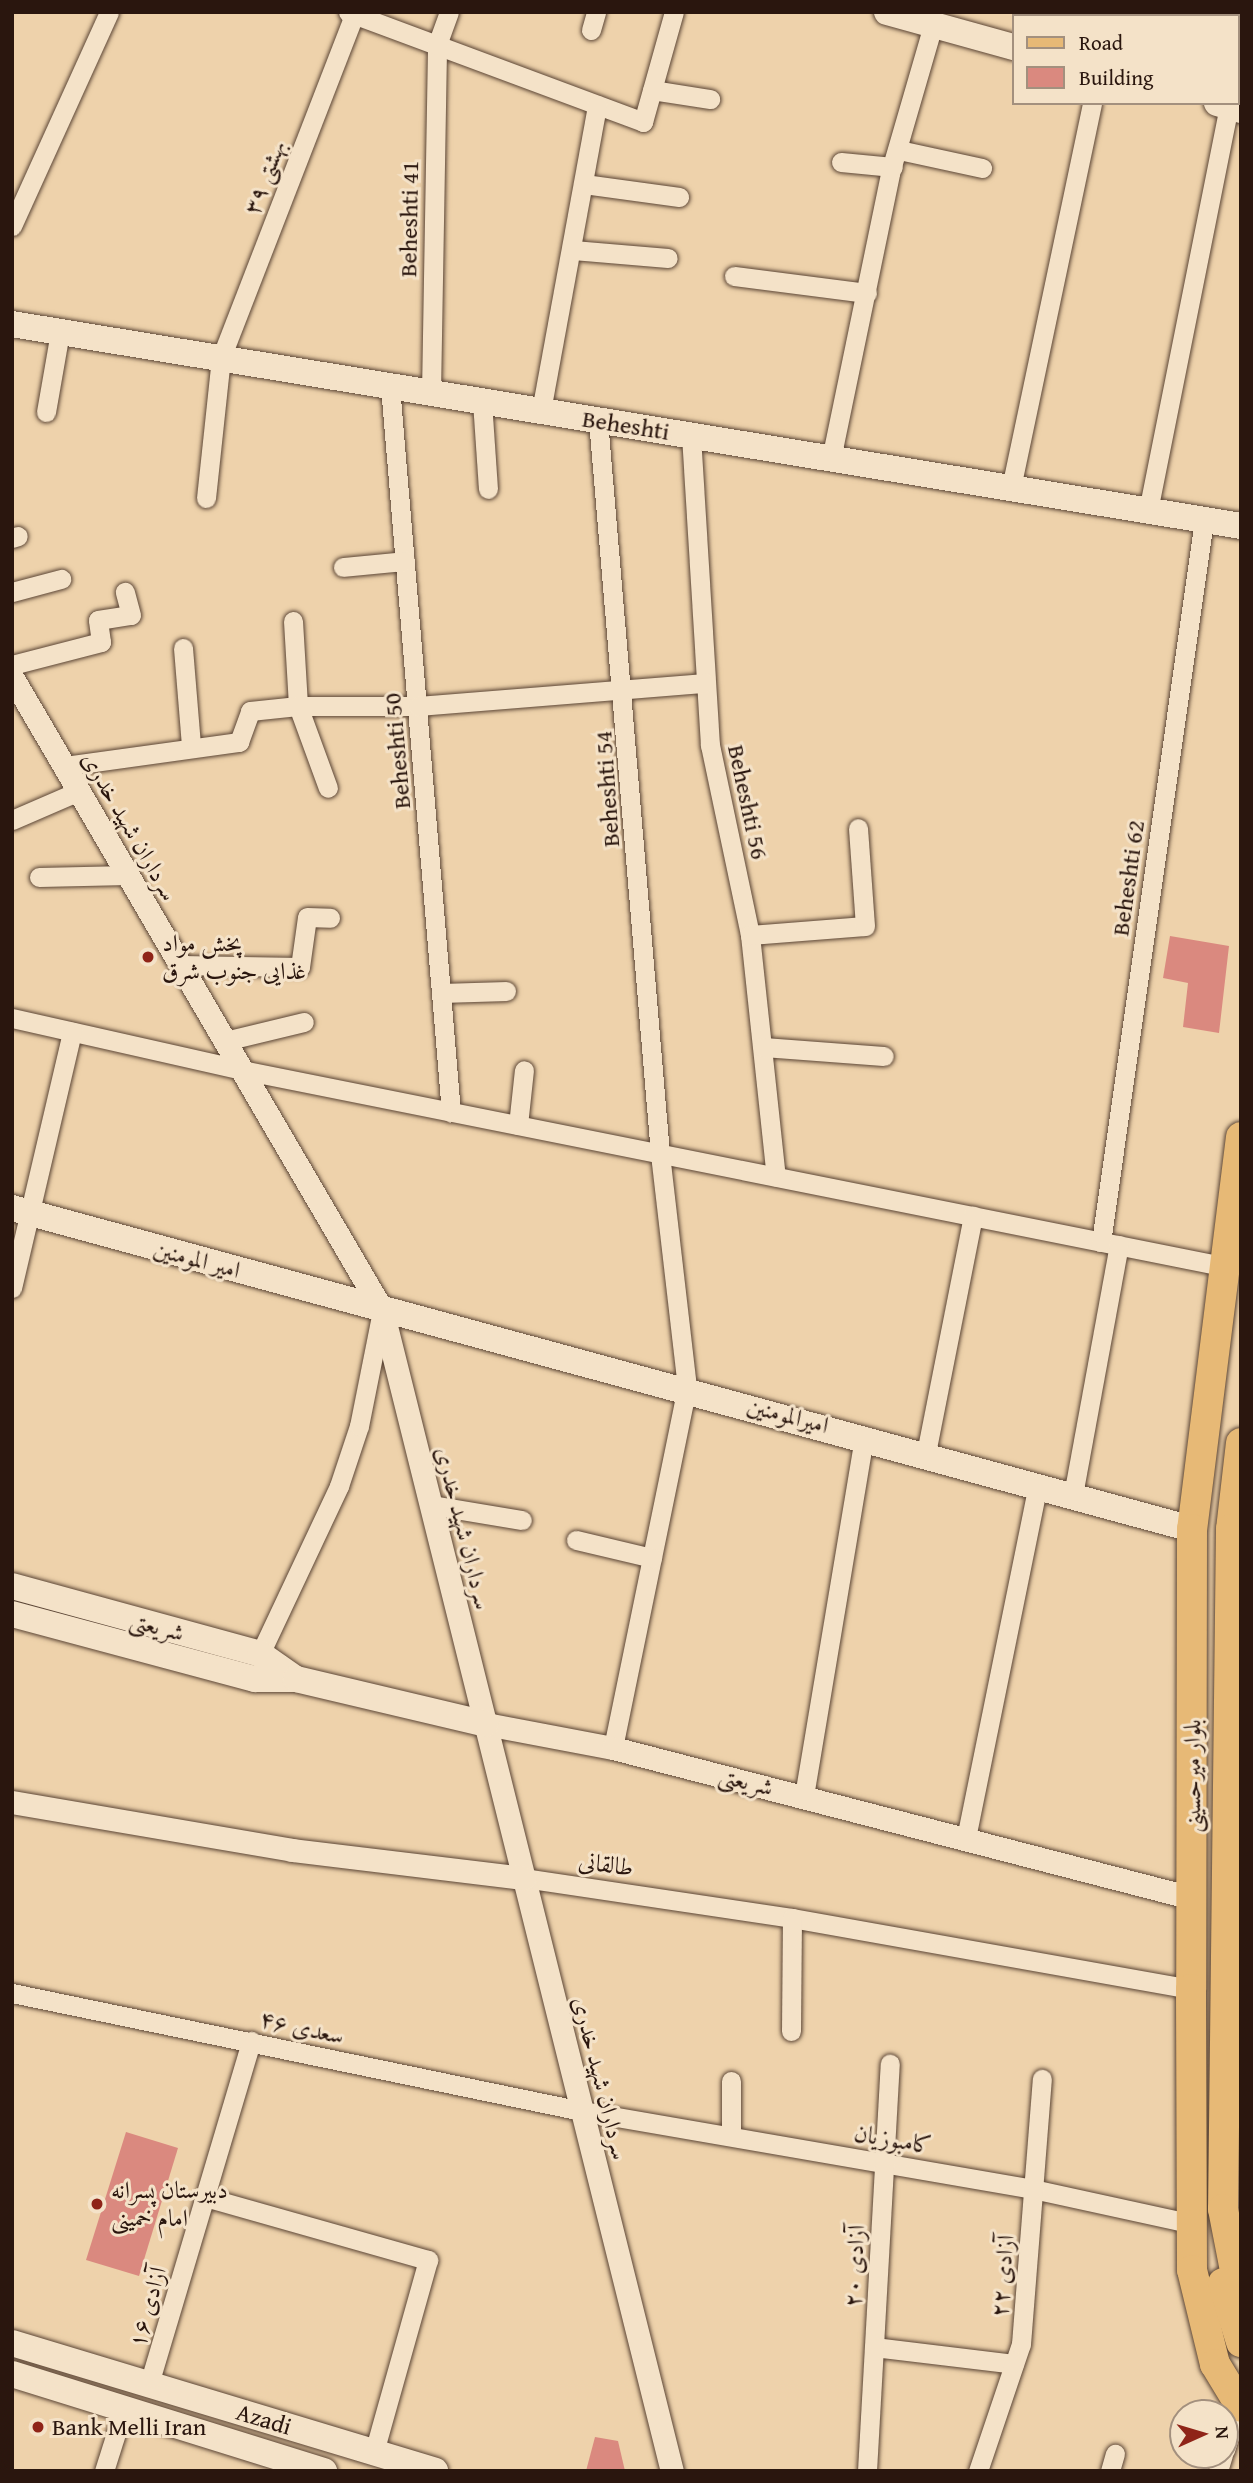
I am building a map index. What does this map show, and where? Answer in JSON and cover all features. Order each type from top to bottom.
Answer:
[{"type":"main road","points":[[887,12],[1012,47]]},
{"type":"main road","name":"Beheshti","points":[[12,324],[1241,526]]},
{"type":"main road","name":"بلوار میرحسینی","points":[[1240,2399],[1215,2364],[1205,2333],[1192,2270],[1191,1989],[1192,1529],[1222,1266],[1241,1138]]},
{"type":"main road","name":"امیر المومنین","points":[[21,1210],[382,1310]]},
{"type":"main road","name":"امیرالمومنین","points":[[382,1310],[687,1387],[1192,1529]]},
{"type":"main road","name":"بلوار میرحسینی","points":[[1241,1443],[1231,1529],[1233,1909],[1232,1993],[1224,2063],[1223,2209],[1241,2302]]},
{"type":"main road","name":"شریعتی","points":[[12,1586],[260,1654],[296,1679]]},
{"type":"main road","name":"شریعتی","points":[[12,1614],[255,1679],[296,1679],[486,1724]]},
{"type":"main road","points":[[1191,1989],[1232,1993]]},
{"type":"main road","points":[[1224,2063],[1215,2085],[1213,2199],[1220,2270],[1241,2343]]},
{"type":"main road","points":[[1192,2064],[1200,2084],[1205,2271],[1213,2321],[1240,2399]]},
{"type":"main road","name":"Azadi","points":[[12,2343],[435,2471]]},
{"type":"main road","name":"Azadi","points":[[12,2374],[324,2471]]},
{"type":"street","points":[[12,226],[109,12]]},
{"type":"street","name":"Beheshti 41","points":[[431,393],[437,45],[449,12]]},
{"type":"street","points":[[352,13],[643,122],[674,12]]},
{"type":"street","name":"بهشتی ۳۹","points":[[206,498],[221,358],[352,13]]},
{"type":"street","points":[[831,459],[896,159],[933,25]]},
{"type":"street","points":[[652,90],[710,99]]},
{"type":"street","points":[[541,411],[573,250],[597,105]]},
{"type":"street","points":[[1011,488],[1092,105]]},
{"type":"street","points":[[1147,511],[1229,107]]},
{"type":"street","points":[[841,162],[896,159],[982,168]]},
{"type":"street","points":[[584,184],[679,197]]},
{"type":"street","points":[[573,250],[668,258]]},
{"type":"street","points":[[734,276],[867,293]]},
{"type":"street","points":[[46,412],[60,332]]},
{"type":"street","name":"Beheshti 50","points":[[390,386],[451,1112]]},
{"type":"street","points":[[482,401],[488,489]]},
{"type":"street","name":"Beheshti 54","points":[[598,420],[624,693],[660,1154],[687,1387],[613,1748]]},
{"type":"street","name":"Beheshti 56","points":[[691,435],[710,746],[750,935],[776,1177]]},
{"type":"street","name":"Beheshti 62","points":[[1073,1495],[1110,1244],[1204,520]]},
{"type":"street","points":[[343,567],[405,561]]},
{"type":"street","points":[[12,592],[61,579]]},
{"type":"street","points":[[12,665],[101,642],[98,620],[131,615],[125,592]]},
{"type":"street","points":[[293,621],[298,706],[328,789]]},
{"type":"street","points":[[183,648],[191,745]]},
{"type":"street","name":"سرداران شهید خدری","points":[[12,677],[382,1310],[672,2471]]},
{"type":"street","points":[[65,766],[191,745],[239,742],[250,711],[298,706],[418,706],[624,693],[705,683]]},
{"type":"street","points":[[12,820],[79,791]]},
{"type":"street","points":[[750,935],[864,926],[858,828]]},
{"type":"street","points":[[39,877],[128,875]]},
{"type":"street","points":[[180,965],[300,967],[307,917],[330,918]]},
{"type":"street","points":[[442,993],[506,991]]},
{"type":"street","points":[[12,1018],[242,1070],[1222,1266]]},
{"type":"street","points":[[225,1041],[303,1022]]},
{"type":"street","points":[[12,1288],[21,1210],[72,1032]]},
{"type":"street","points":[[763,1047],[884,1056]]},
{"type":"street","points":[[518,1125],[524,1070]]},
{"type":"street","points":[[926,1453],[973,1216]]},
{"type":"street","points":[[260,1654],[339,1486],[359,1426],[382,1310]]},
{"type":"street","points":[[804,1796],[864,1436]]},
{"type":"street","points":[[966,1838],[1038,1484]]},
{"type":"street","points":[[431,1505],[522,1520]]},
{"type":"street","points":[[576,1540],[652,1558]]},
{"type":"street","name":"شریعتی","points":[[486,1724],[613,1748],[1192,1898]]},
{"type":"street","name":"طالقانی","points":[[12,1802],[292,1850],[524,1878],[792,1918],[1191,1989]]},
{"type":"street","points":[[791,2031],[792,1918]]},
{"type":"street","name":"سعدی ۴۶","points":[[12,1993],[582,2111]]},
{"type":"street","name":"آزادی ۱۶","points":[[149,2384],[251,2041]]},
{"type":"street","name":"آزادی ۲۰","points":[[867,2471],[890,2064]]},
{"type":"street","name":"آزادی ۲۲","points":[[978,2471],[1021,2344],[1042,2079]]},
{"type":"street","points":[[731,2081],[731,2135]]},
{"type":"street","name":"کامبوزیان","points":[[582,2111],[1033,2189],[1193,2224]]},
{"type":"street","points":[[205,2197],[428,2260],[374,2452]]},
{"type":"street","points":[[874,2347],[1014,2364]]},
{"type":"street","points":[[104,2471],[124,2408]]},
{"type":"building","points":[[1170,936],[1229,946],[1219,1033],[1183,1027],[1188,983],[1163,978]]},
{"type":"building","points":[[126,2132],[178,2148],[139,2276],[86,2260]]},
{"type":"building","points":[[595,2437],[618,2441],[625,2471],[586,2471]]},
{"type":"place","name":"پخش مواد غذایی جنوب شرق","points":[[148,957]]},
{"type":"place","name":"دبیرستان پسرانه امام خمینی","points":[[97,2204]]},
{"type":"place","name":"Bank Melli Iran","points":[[38,2427]]}]
